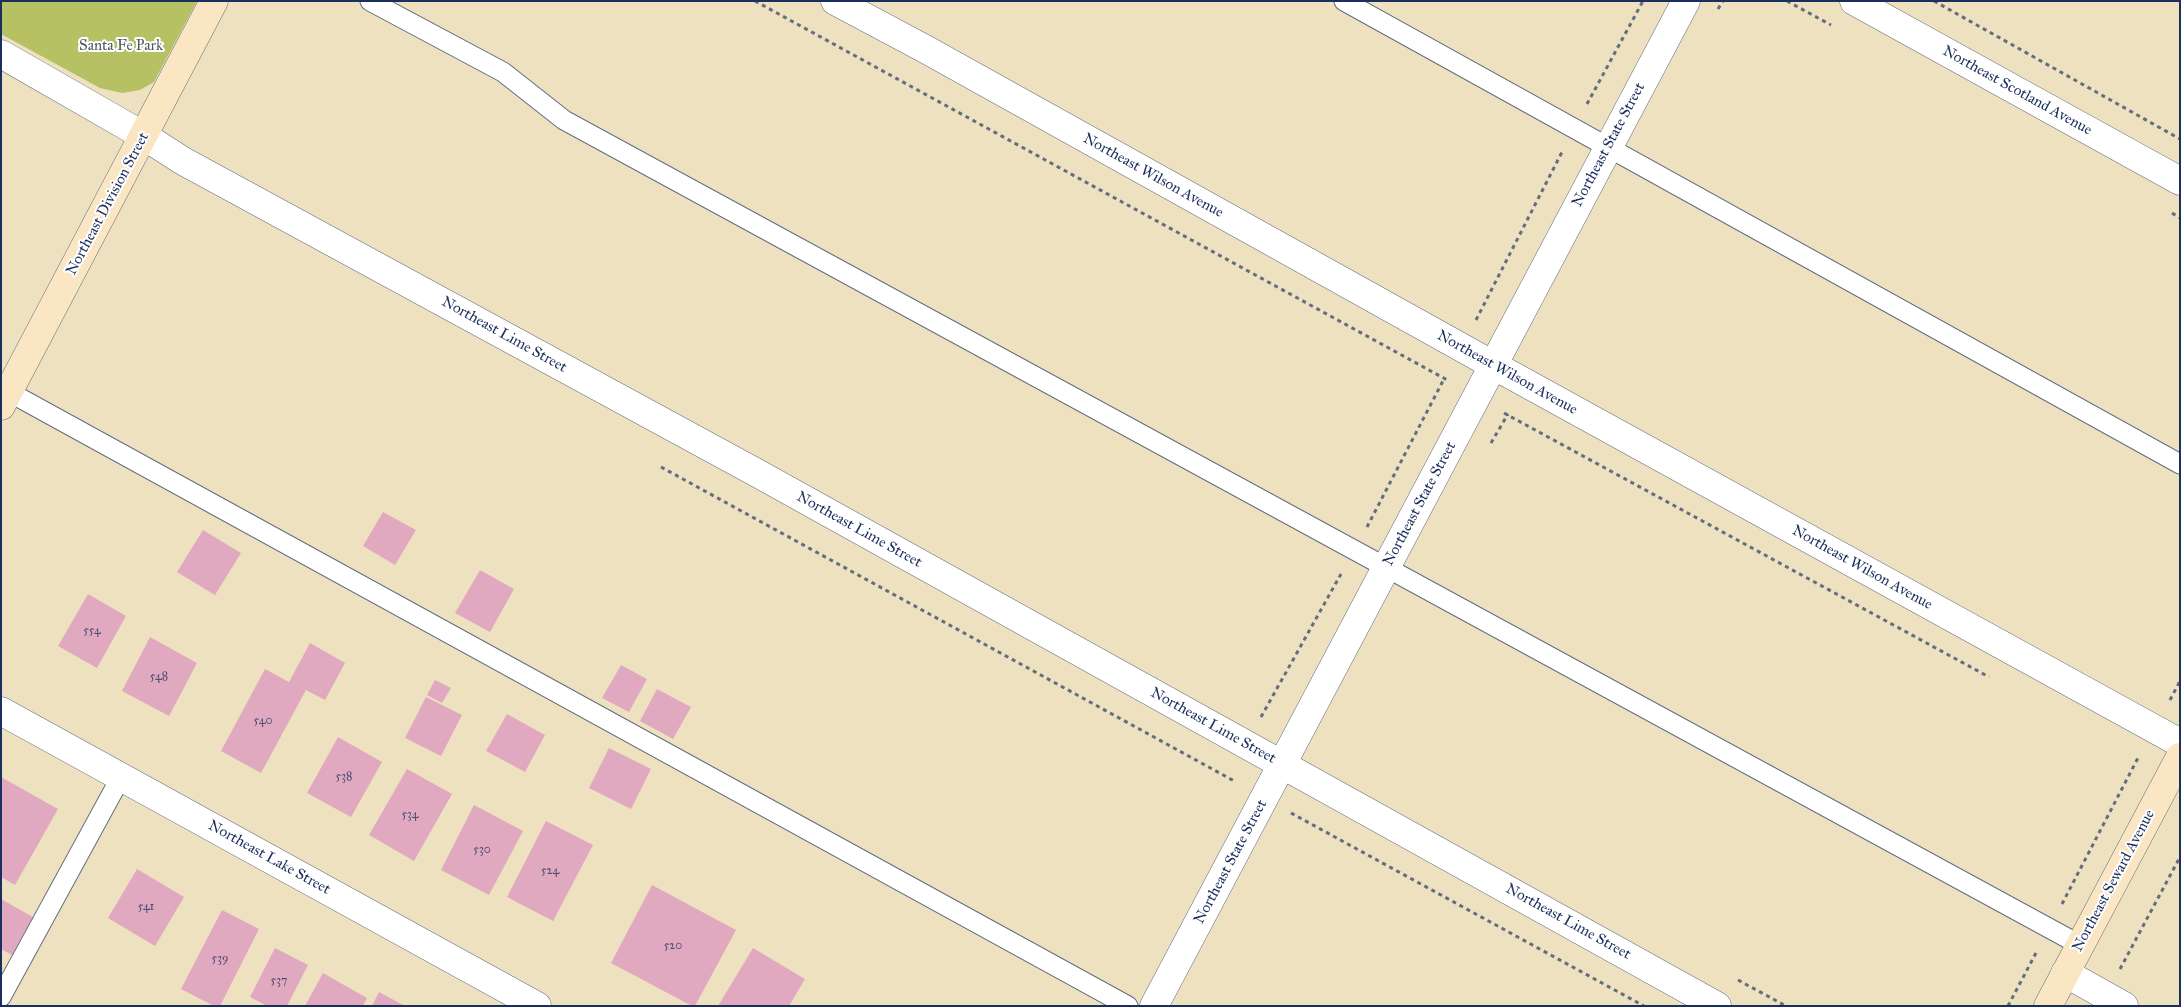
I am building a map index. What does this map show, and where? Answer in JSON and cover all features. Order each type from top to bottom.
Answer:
[{"type":"street","name":"Northeast Division Street","points":[[5,399],[214,1]]},
{"type":"street","name":"Northeast Wilson Avenue","points":[[835,1],[927,50],[1458,346],[2180,743]]},
{"type":"street","name":"Northeast State Street","points":[[1154,1006],[1686,1]]},
{"type":"street","name":"Northeast Scotland Avenue","points":[[1854,1],[2180,181]]},
{"type":"street","name":"Northeast Lime Street","points":[[1,54],[144,136],[183,161],[748,468],[1717,1006]]},
{"type":"street","name":"Northeast Lake Street","points":[[1,711],[536,1006]]},
{"type":"street","name":"Northeast Seward Avenue","points":[[2048,1006],[2180,757]]},
{"type":"street","points":[[2065,973],[2115,1001]]},
{"type":"lane","points":[[370,1],[503,72],[564,120],[2080,945]]},
{"type":"lane","points":[[1344,1],[1575,127],[2180,464]]},
{"type":"lane","points":[[5,399],[94,437],[1128,1006]]},
{"type":"lane","points":[[1,997],[121,777]]},
{"type":"path","points":[[755,1],[1989,677]]},
{"type":"path","points":[[1260,717],[1355,550],[1444,379],[1458,346],[1475,321],[1642,1]]},
{"type":"path","points":[[1934,1],[2180,139]]},
{"type":"path","points":[[661,467],[1644,1006]]},
{"type":"path","points":[[2008,1006],[2180,681]]},
{"type":"path","points":[[2115,1001],[2180,857]]},
{"type":"green space","name":"Santa Fe Park","points":[[1,1],[197,1],[154,82],[140,90],[122,93],[100,88],[1,34]]},
{"type":"building","points":[[383,512],[416,530],[395,565],[363,546]]},
{"type":"building","points":[[203,530],[241,553],[215,595],[177,572]]},
{"type":"building","points":[[480,570],[514,589],[490,632],[455,613]]},
{"type":"building","points":[[88,594],[126,616],[97,668],[58,646]]},
{"type":"building","points":[[150,637],[197,663],[169,716],[122,691]]},
{"type":"building","points":[[310,643],[345,663],[325,700],[306,690],[261,773],[221,751],[265,669],[289,682]]},
{"type":"building","points":[[621,665],[647,679],[629,712],[602,698]]},
{"type":"building","points":[[435,680],[451,688],[442,703],[427,695]]},
{"type":"building","points":[[657,689],[691,707],[673,739],[640,721]]},
{"type":"building","points":[[426,697],[462,715],[441,756],[405,738]]},
{"type":"building","points":[[507,714],[545,735],[525,772],[486,751]]},
{"type":"building","points":[[338,737],[382,762],[351,817],[307,793]]},
{"type":"building","points":[[609,748],[651,769],[631,809],[589,788]]},
{"type":"building","points":[[407,769],[452,794],[414,861],[369,835]]},
{"type":"building","points":[[1,777],[58,809],[15,885],[1,877]]},
{"type":"building","points":[[474,805],[523,831],[489,895],[441,870]]},
{"type":"building","points":[[546,821],[593,845],[553,921],[507,897]]},
{"type":"building","points":[[137,869],[184,897],[155,946],[108,918]]},
{"type":"building","points":[[652,885],[736,930],[695,1006],[611,963]]},
{"type":"building","points":[[1,899],[33,917],[12,955],[1,949]]},
{"type":"building","points":[[222,910],[259,929],[220,1006],[214,1006],[181,989]]},
{"type":"building","points":[[275,948],[308,965],[287,1006],[267,1006],[250,997]]},
{"type":"building","points":[[753,948],[805,979],[789,1006],[718,1006]]},
{"type":"building","points":[[323,973],[367,998],[363,1006],[305,1006]]},
{"type":"building","points":[[379,992],[405,1006],[372,1006]]}]
